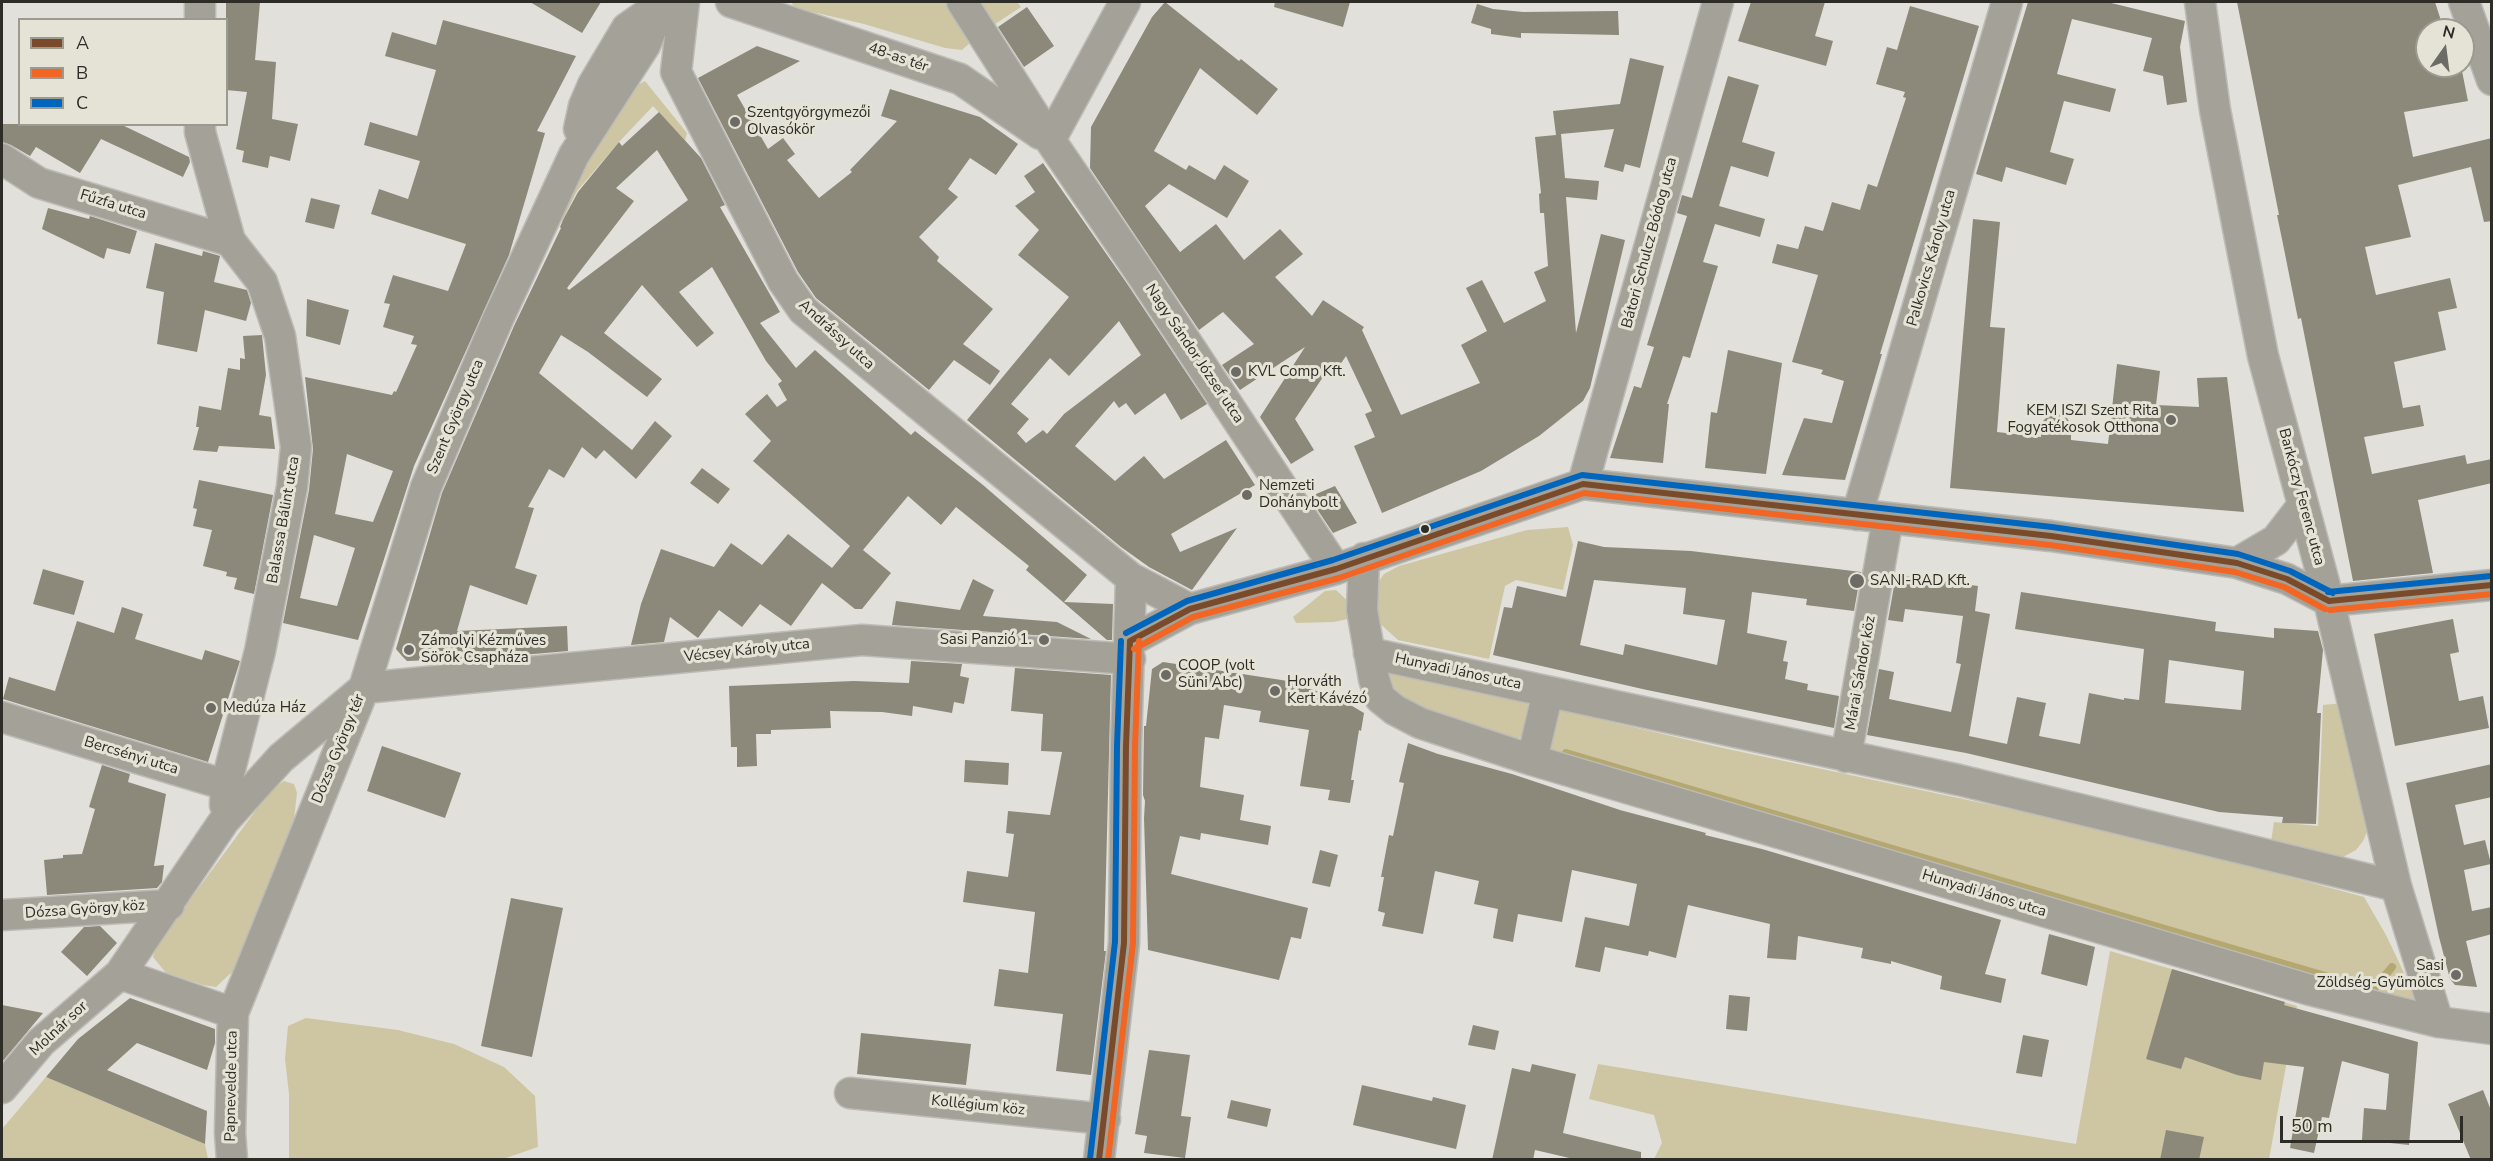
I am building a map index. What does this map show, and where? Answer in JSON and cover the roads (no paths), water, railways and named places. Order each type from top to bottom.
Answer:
[{"type":"street","points":[[200,2],[200,18]]},
{"type":"street","name":"Szent György utca","points":[[364,688],[426,487],[498,319],[574,155],[584,106],[592,85],[627,28],[670,2]]},
{"type":"street","name":"Andrássy utca","points":[[670,2],[676,72],[783,281],[803,310],[1131,578],[1190,609]]},
{"type":"street","name":"48-as tér","points":[[733,2],[960,79],[1050,140]]},
{"type":"street","points":[[962,2],[1050,140],[1125,2]]},
{"type":"street","name":"Bátori Schulcz Bódog utca","points":[[1583,484],[1718,2]]},
{"type":"street","name":"Palkovics Károly utca","points":[[1857,515],[2007,2]]},
{"type":"street","name":"Barkóczy Ferenc utca","points":[[2200,2],[2215,110],[2261,345],[2329,602],[2396,886],[2438,1022]]},
{"type":"street","points":[[2464,2],[2492,80]]},
{"type":"street","name":"Balassa Bálint utca","points":[[200,126],[230,241],[262,282],[280,336],[296,447],[292,487],[260,651],[226,785]]},
{"type":"street","name":"Nagy Sándor József utca","points":[[1050,140],[1336,569]]},
{"type":"street","name":"Fűzfa utca","points":[[2,159],[39,183],[230,241]]},
{"type":"street","points":[[1130,650],[1190,609],[1336,569],[1583,484],[2051,536],[2237,563],[2287,579],[2329,602],[2492,585]]},
{"type":"street","points":[[2237,563],[2276,540],[2303,505]]},
{"type":"street","name":"Márai Sándor köz","points":[[1846,757],[1888,518]]},
{"type":"street","name":"Hunyadi János utca","points":[[1364,558],[1362,610],[1380,698],[1395,710],[1420,723],[1532,760],[2310,990],[2438,1022],[2490,1031]]},
{"type":"street","points":[[1099,1160],[1124,943],[1131,578]]},
{"type":"street","name":"Vécsey Károly utca","points":[[364,688],[862,640],[1130,650]]},
{"type":"street","name":"Hunyadi János utca","points":[[1369,653],[1959,780],[2396,886]]},
{"type":"street","name":"Dózsa György tér","points":[[120,974],[224,821],[281,758],[364,688]]},
{"type":"street","name":"Dózsa György tér","points":[[233,1013],[364,688]]},
{"type":"street","points":[[1532,760],[1548,692]]},
{"type":"street","name":"Bercsényi utca","points":[[2,717],[226,785]]},
{"type":"street","points":[[224,821],[226,785]]},
{"type":"street","name":"Dózsa György köz","points":[[2,915],[169,904]]},
{"type":"street","points":[[120,974],[233,1013]]},
{"type":"street","name":"Molnár sor","points":[[2,1088],[41,1042],[120,974]]},
{"type":"street","name":"Papnevelde utca","points":[[232,1160],[230,1133],[233,1013]]},
{"type":"street","name":"Kollégium köz","points":[[850,1093],[1105,1119]]},
{"type":"waterway","points":[[1566,753],[2373,990],[2392,967]]},
{"type":"place","name":"Szentgyörgymezői Olvasókör","points":[[735,122]]},
{"type":"place","name":"KVL Comp Kft.","points":[[1236,372]]},
{"type":"place","name":"KEM ISZI Szent Rita Fogyatékosok Otthona","points":[[2171,420]]},
{"type":"place","name":"Nemzeti Dohánybolt","points":[[1247,495]]},
{"type":"place","name":"SANI-RAD Kft.","points":[[1857,581]]},
{"type":"place","name":"Sasi Panzió 1.","points":[[1044,640]]},
{"type":"place","name":"Zámolyi Kézműves Sörök Csapháza","points":[[409,650]]},
{"type":"place","name":"COOP (volt Süni Abc)","points":[[1166,675]]},
{"type":"place","name":"Horváth Kert Kávézó","points":[[1275,691]]},
{"type":"place","name":"Medúza Ház","points":[[211,708]]},
{"type":"place","name":"Sasi Zöldség-Gyümölcs","points":[[2456,975]]}]
